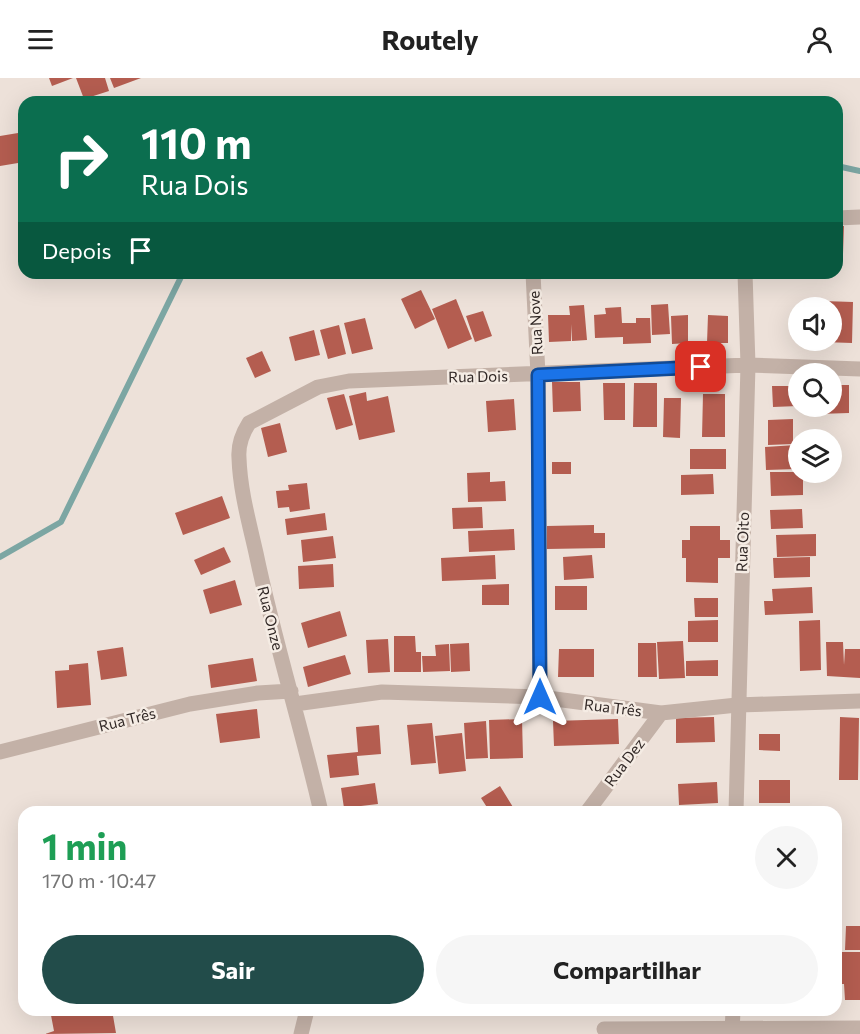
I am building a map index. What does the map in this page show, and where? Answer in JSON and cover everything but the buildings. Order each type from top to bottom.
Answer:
[{"type":"street","points":[[843,218],[860,217]]},
{"type":"street","name":"Rua Nove","points":[[533,279],[538,375],[540,697]]},
{"type":"street","name":"Rua Oito","points":[[736,806],[748,365],[745,279]]},
{"type":"street","name":"Rua Dois","points":[[249,423],[318,387],[349,381],[748,365],[860,369]]},
{"type":"street","name":"Rua Onze","points":[[249,423],[243,434],[239,458],[244,498],[269,615],[293,698],[320,806]]},
{"type":"street","name":"Rua Três","points":[[0,752],[190,704],[258,693],[293,698],[382,692],[540,697],[661,713],[737,705],[860,701]]},
{"type":"street","name":"Rua Dez","points":[[592,806],[661,713]]},
{"type":"street","points":[[301,1034],[306,1016]]},
{"type":"street","points":[[604,1029],[733,1031],[860,1028]]},
{"type":"waterway","points":[[843,167],[860,171]]},
{"type":"waterway","points":[[0,557],[61,522],[180,279]]},
{"type":"route","points":[[540,697],[538,375],[701,367]]}]
